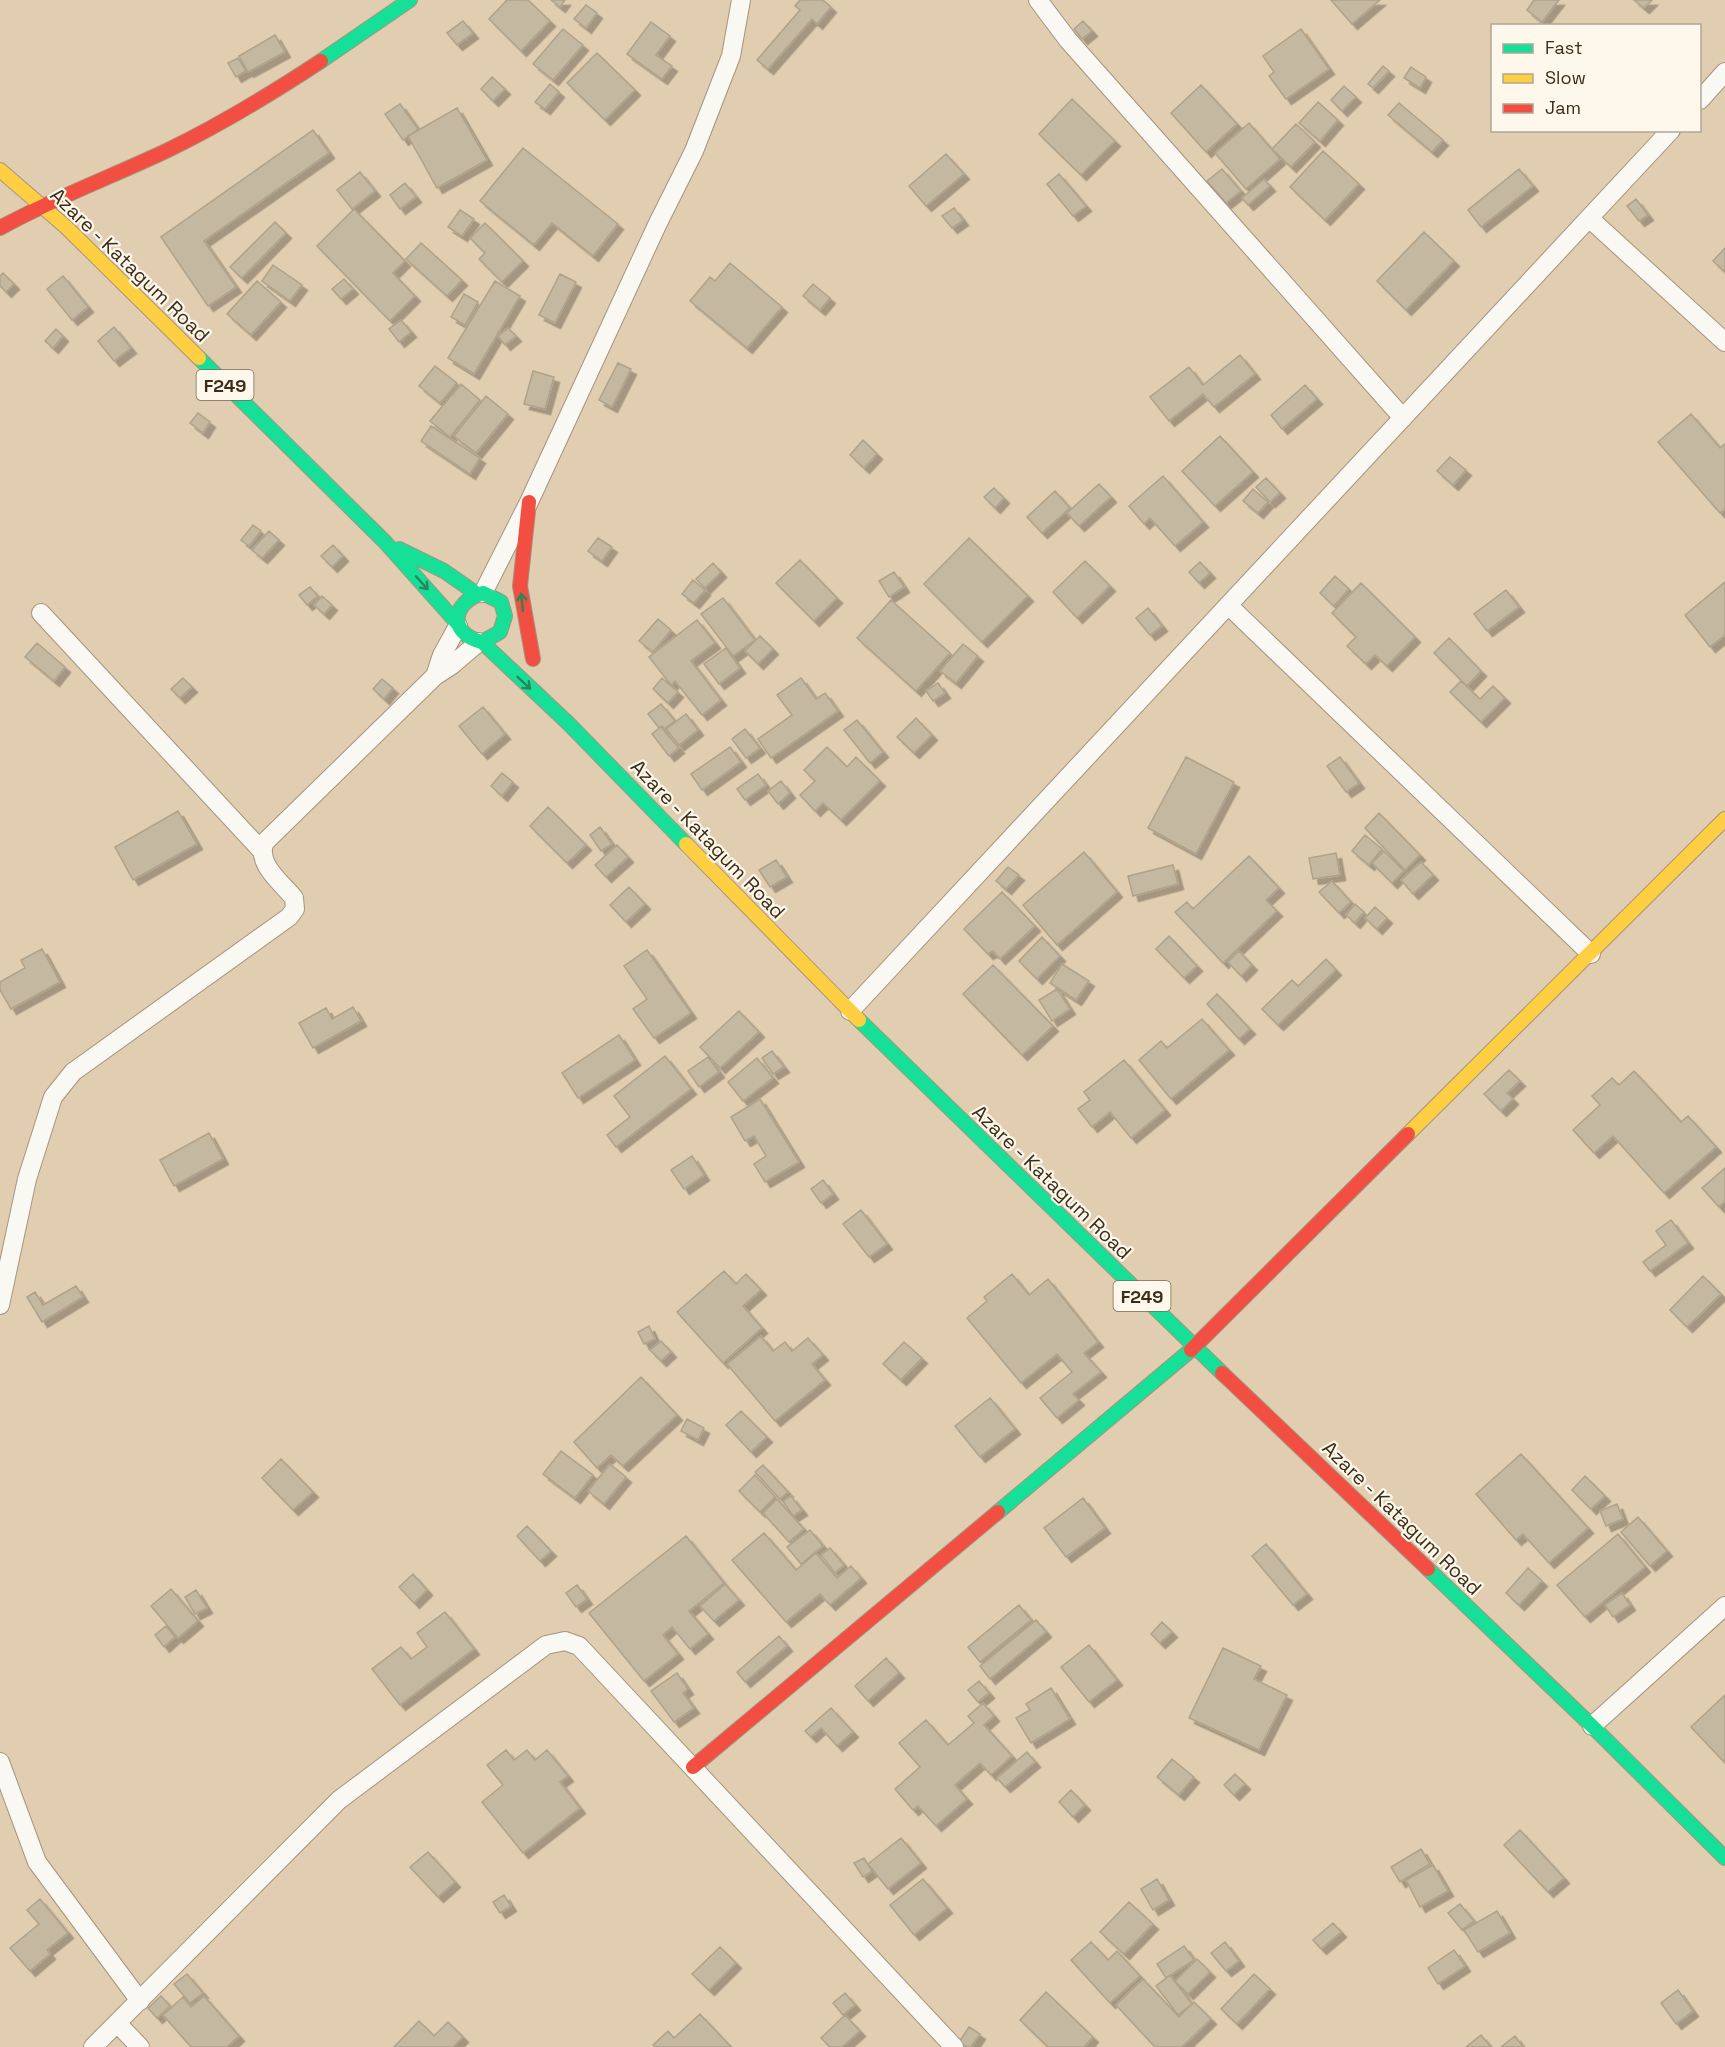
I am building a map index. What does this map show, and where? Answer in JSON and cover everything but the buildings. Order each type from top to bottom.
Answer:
[{"type":"main road","points":[[0,228],[39,205],[138,164],[226,120],[310,69],[410,0]]},
{"type":"main road","name":"Azare - Katagum Road","points":[[0,170],[66,227],[385,542],[466,637],[480,642],[569,724],[850,1011],[1194,1347],[1592,1726],[1725,1858]]},
{"type":"main road","points":[[529,502],[520,586],[522,609],[538,669]]},
{"type":"main road","name":"Azare - Katagum Road","points":[[385,542],[444,571],[480,594],[501,602],[506,621],[538,669],[569,724]]},
{"type":"main road","points":[[458,625],[457,614],[461,604],[480,594]]},
{"type":"main road","points":[[480,642],[493,639],[502,632],[506,621]]},
{"type":"main road","points":[[693,1767],[1194,1347],[1725,819]]},
{"type":"street","points":[[480,594],[529,502],[657,225],[694,151],[731,56],[741,0]]},
{"type":"street","points":[[1038,0],[1068,40],[1403,418]]},
{"type":"street","points":[[1701,99],[1725,72]]},
{"type":"street","points":[[850,1011],[1669,132]]},
{"type":"street","points":[[1589,218],[1725,342]]},
{"type":"street","points":[[1228,606],[1591,954]]},
{"type":"street","points":[[0,1305],[27,1179],[53,1097],[73,1072],[290,917],[294,909],[294,898],[263,861],[261,850],[41,613]]},
{"type":"street","points":[[435,676],[442,655],[458,625]]},
{"type":"street","points":[[261,850],[265,842],[435,676],[453,665],[480,642]]},
{"type":"street","points":[[1592,1726],[1725,1606]]},
{"type":"street","points":[[93,2047],[339,1800],[546,1646],[565,1641],[579,1646],[954,2047]]},
{"type":"street","points":[[0,1762],[37,1862],[140,2001]]},
{"type":"street","points":[[117,2023],[141,2047]]},
{"type":"traffic: fast","points":[[321,61],[410,0]]},
{"type":"traffic: fast","points":[[199,358],[385,542],[458,624]]},
{"type":"traffic: fast","points":[[399,549],[444,571],[477,594]]},
{"type":"traffic: fast","points":[[482,642],[500,632],[505,616],[501,602],[483,593],[472,597],[460,610],[458,618],[463,632],[482,642],[569,724],[686,844]]},
{"type":"traffic: fast","points":[[859,1020],[1222,1373]]},
{"type":"traffic: fast","points":[[998,1512],[1191,1350]]},
{"type":"traffic: fast","points":[[1428,1569],[1592,1726],[1725,1858]]},
{"type":"traffic: slow","points":[[0,170],[66,227],[199,358]]},
{"type":"traffic: slow","points":[[1408,1134],[1725,819]]},
{"type":"traffic: slow","points":[[686,844],[859,1020]]},
{"type":"traffic: jam","points":[[0,228],[186,141],[245,109],[321,61]]},
{"type":"traffic: jam","points":[[529,502],[520,586],[533,659]]},
{"type":"traffic: jam","points":[[1191,1350],[1408,1134]]},
{"type":"traffic: jam","points":[[1222,1373],[1428,1569]]},
{"type":"traffic: jam","points":[[693,1767],[998,1512]]}]
